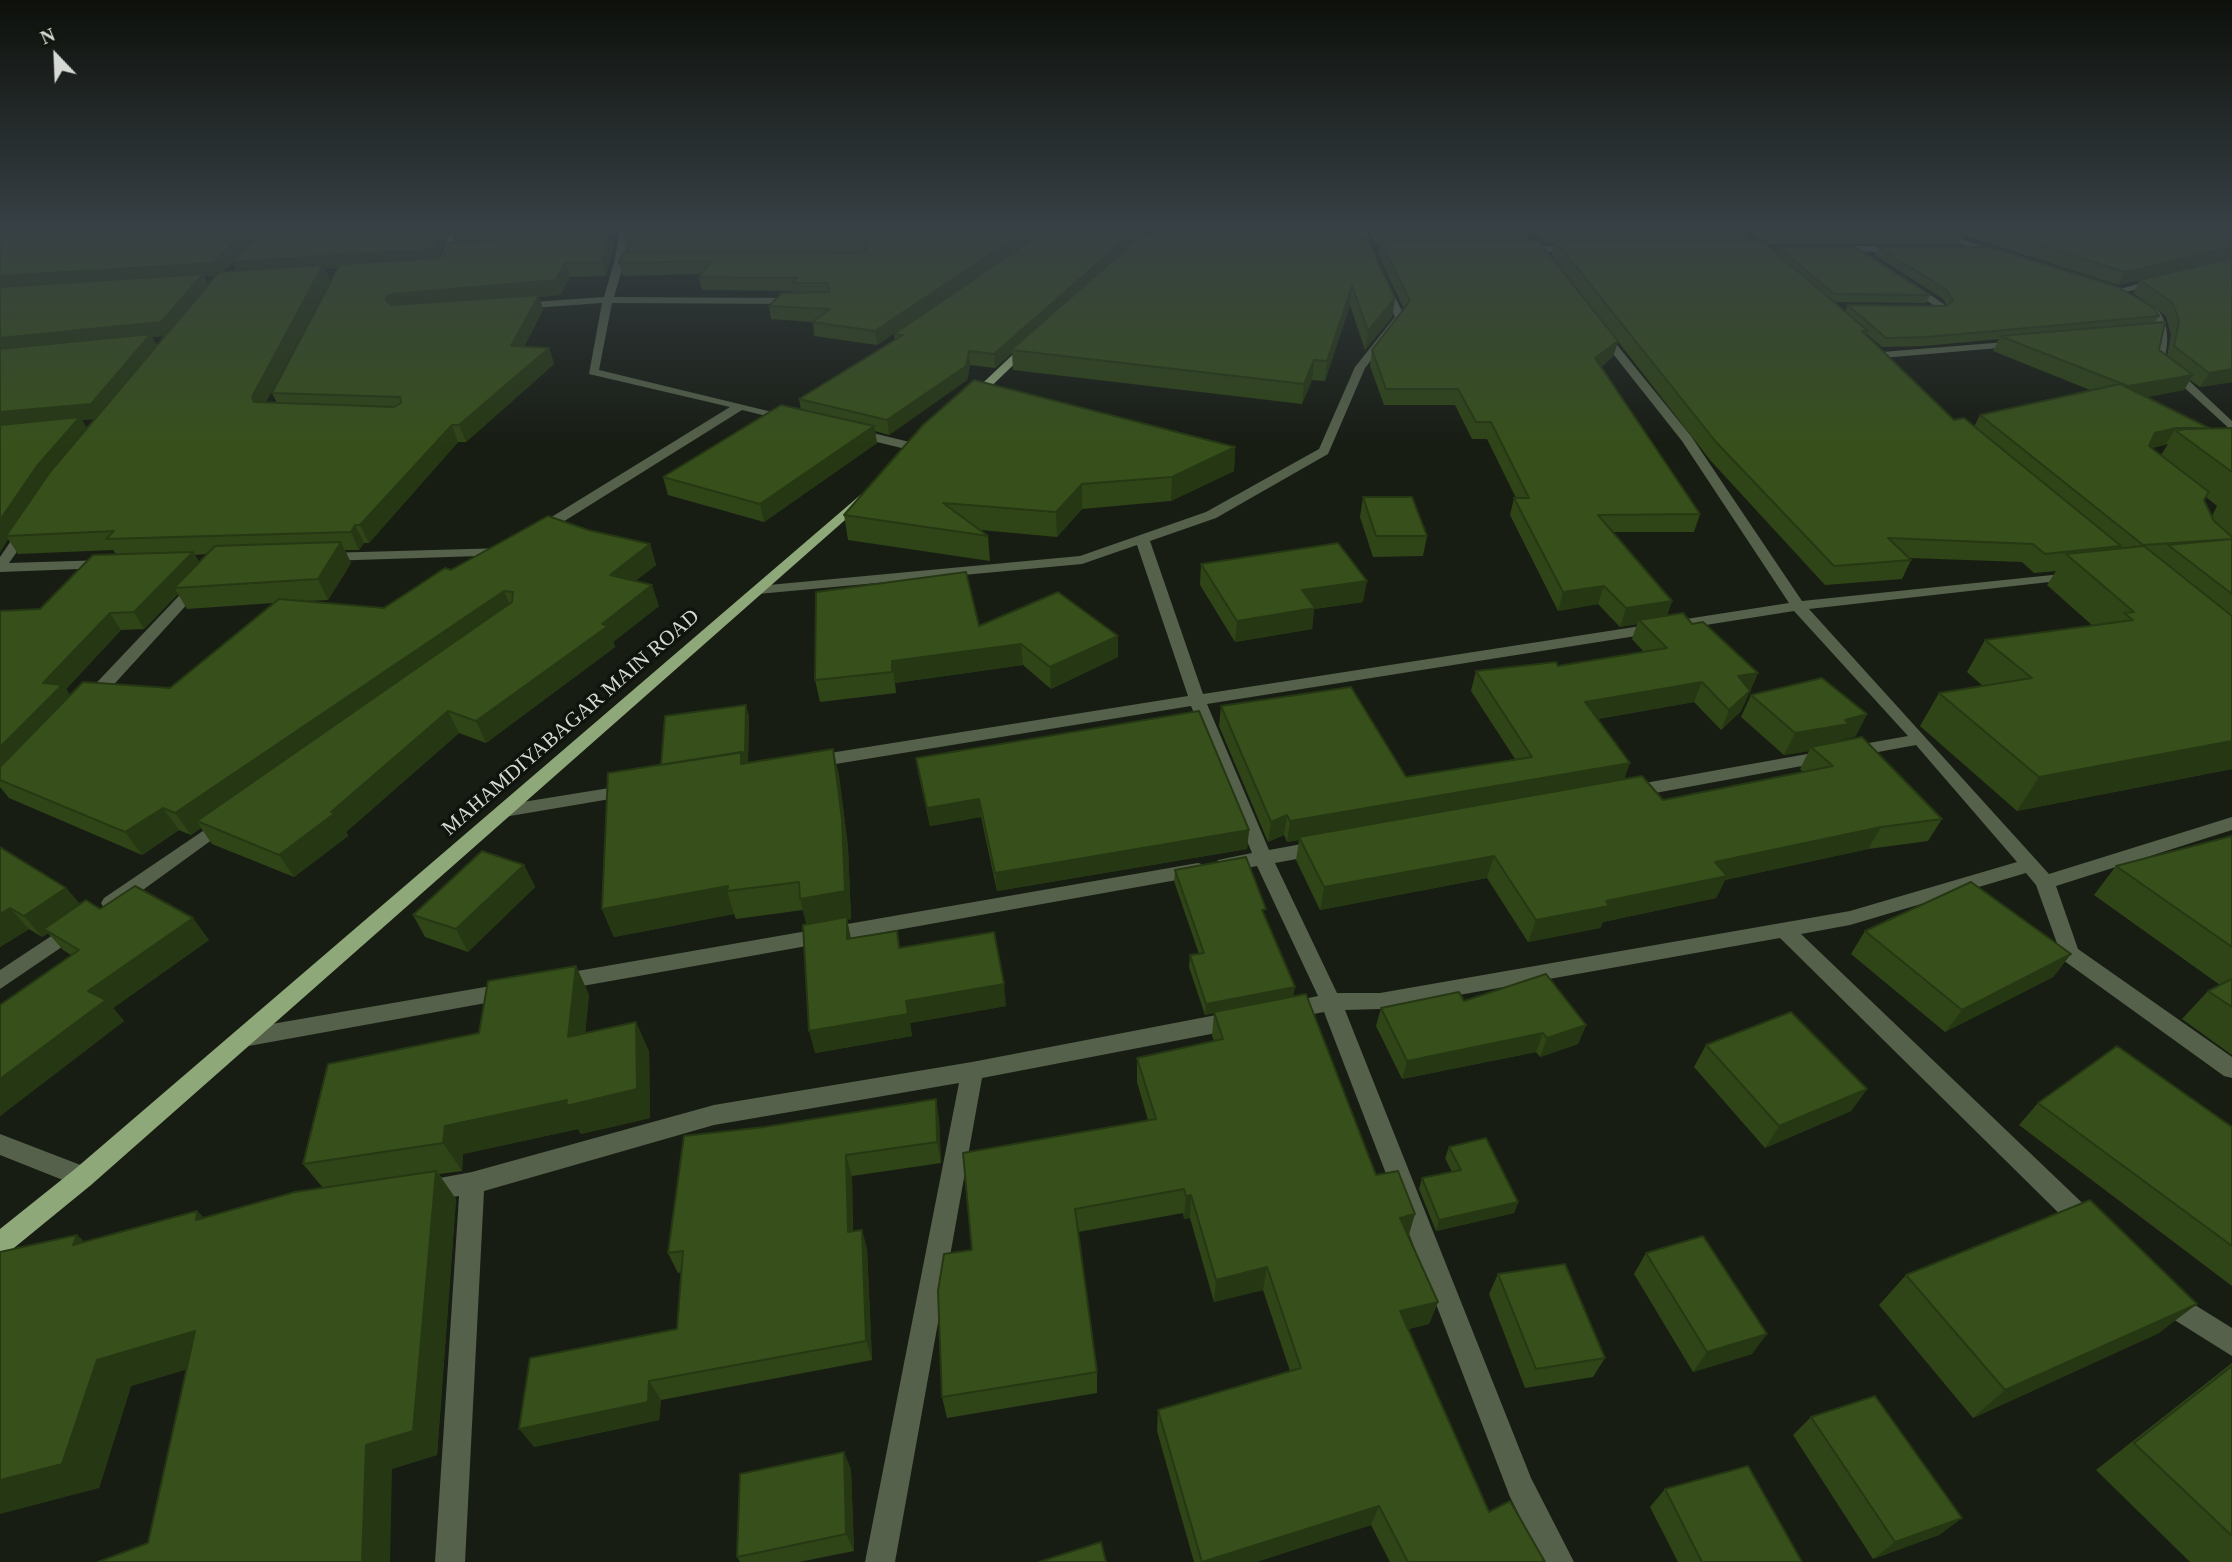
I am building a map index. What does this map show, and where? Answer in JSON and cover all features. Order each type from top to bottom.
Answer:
[{"type":"main road","points":[[958,411],[1037,339]]},
{"type":"main road","points":[[898,466],[923,443]]},
{"type":"main road","name":"MAHAMDIYABAGAR MAIN ROAD","points":[[0,1244],[83,1177],[878,483]]},
{"type":"street","points":[[758,590],[1082,560],[1211,515],[1324,451],[1360,367],[1400,317],[1391,299]]},
{"type":"street","points":[[1913,309],[1943,307],[1931,299]]},
{"type":"street","points":[[2132,299],[2154,312],[2165,330],[2165,340],[2157,362],[2180,378],[2232,427]]},
{"type":"street","points":[[503,307],[608,300],[814,301]]},
{"type":"street","points":[[608,300],[593,372],[740,406],[790,413],[811,423]]},
{"type":"street","points":[[1592,321],[1687,439],[1798,606],[1920,739],[2045,882],[2070,954],[2232,1069]]},
{"type":"street","points":[[2152,332],[2165,330]]},
{"type":"street","points":[[1882,356],[2030,342]]},
{"type":"street","points":[[316,557],[505,552],[740,406]]},
{"type":"street","points":[[838,429],[923,443]]},
{"type":"street","points":[[0,568],[34,516]]},
{"type":"street","points":[[1142,539],[1197,700],[1263,858],[1331,1002],[1520,1487],[1559,1562]]},
{"type":"street","points":[[0,568],[124,563]]},
{"type":"street","points":[[82,709],[212,570]]},
{"type":"street","points":[[789,765],[1798,606],[2086,574]]},
{"type":"street","points":[[1605,796],[1920,739]]},
{"type":"street","points":[[504,811],[640,789]]},
{"type":"street","points":[[0,981],[240,811]]},
{"type":"street","points":[[2045,882],[2232,822]]},
{"type":"street","points":[[243,1038],[1331,846]]},
{"type":"street","points":[[405,1193],[472,1183],[714,1115],[972,1071],[1331,1002],[1380,1001],[1850,918],[2030,865]]},
{"type":"street","points":[[1784,930],[2104,1240]]},
{"type":"street","points":[[880,1562],[972,1071]]},
{"type":"street","points":[[0,1144],[83,1177]]},
{"type":"street","points":[[450,1562],[472,1183]]},
{"type":"street","points":[[0,1255],[27,1251]]},
{"type":"street","points":[[2153,1289],[2232,1343]]},
{"type":"building","points":[[0,299],[181,299],[161,322],[0,338]]},
{"type":"building","points":[[196,299],[305,299],[252,397],[254,402],[394,407],[401,403],[400,397],[272,393],[322,299],[386,299],[392,305],[482,299],[537,299],[511,346],[549,348],[459,425],[452,425],[351,532],[106,539],[114,531],[6,536],[50,472]]},
{"type":"building","points":[[776,299],[923,299],[875,331],[812,322],[830,309],[769,306]]},
{"type":"building","points":[[945,299],[1057,299],[994,354],[969,351],[966,366],[887,420],[799,399],[903,335],[894,334]]},
{"type":"building","points":[[1069,299],[1348,299],[1327,361],[1314,360],[1304,384],[1011,350]]},
{"type":"building","points":[[1357,299],[1394,299],[1368,331]]},
{"type":"building","points":[[1409,299],[1584,299],[1618,341],[1595,358],[1700,514],[1598,515],[1672,601],[1626,608],[1604,586],[1563,592],[1514,498],[1529,498],[1491,422],[1476,422],[1458,389],[1386,389],[1372,350]]},
{"type":"building","points":[[1602,299],[1830,299],[1868,331],[1862,331],[1954,420],[1964,418],[2121,546],[2045,554],[2033,544],[1888,538],[1911,560],[1834,566],[1716,442]]},
{"type":"building","points":[[1952,299],[2139,299],[2153,307],[2159,316],[1928,337],[1886,338],[1848,305],[1946,306],[1953,301]]},
{"type":"building","points":[[2167,299],[2232,299],[2232,369],[2209,373],[2174,346],[2179,321],[2173,303]]},
{"type":"building","points":[[2165,322],[2159,350],[2193,375],[2128,386],[2000,336]]},
{"type":"building","points":[[151,334],[91,404],[0,412],[0,349]]},
{"type":"building","points":[[974,380],[1235,447],[1172,477],[1082,484],[1056,512],[943,503],[988,536],[844,515],[923,425]]},
{"type":"building","points":[[2120,384],[2209,428],[2176,428],[2155,433],[2149,446],[2209,492],[2204,500],[2214,521],[2232,539],[2143,545],[1980,415]]},
{"type":"building","points":[[781,405],[874,426],[760,504],[663,477]]},
{"type":"building","points":[[80,417],[37,466],[0,520],[0,425]]},
{"type":"building","points":[[2232,428],[2232,472],[2176,431],[2184,429]]},
{"type":"building","points":[[1363,497],[1412,497],[1427,536],[1376,536]]},
{"type":"building","points":[[548,516],[588,530],[650,544],[610,575],[652,585],[602,624],[608,626],[476,721],[448,711],[331,812],[335,813],[279,855],[197,821],[512,602],[513,592],[504,591],[175,813],[163,808],[125,832],[0,780],[0,767],[83,682],[170,688],[279,599],[384,608],[445,568],[451,570]]},
{"type":"building","points":[[2232,539],[2232,594],[2168,545]]},
{"type":"building","points":[[341,542],[318,579],[174,588],[215,546]]},
{"type":"building","points":[[1338,543],[1367,581],[1302,590],[1315,608],[1237,621],[1201,564]]},
{"type":"building","points":[[2144,546],[2232,616],[2232,741],[2039,777],[1939,693],[2032,678],[1985,640],[2133,620],[2124,613],[2134,612],[2066,554]]},
{"type":"building","points":[[193,552],[134,612],[110,613],[43,683],[62,685],[0,747],[0,611],[40,609],[93,555]]},
{"type":"building","points":[[966,572],[979,626],[1058,592],[1118,636],[1050,667],[1021,644],[892,661],[892,672],[815,680],[816,592]]},
{"type":"building","points":[[1683,613],[1692,624],[1703,622],[1758,673],[1738,676],[1750,691],[1729,710],[1702,682],[1585,702],[1630,763],[1290,821],[1287,815],[1271,822],[1221,706],[1351,687],[1406,777],[1532,757],[1476,671],[1556,662],[1558,666],[1667,648],[1639,620]]},
{"type":"building","points":[[1822,678],[1867,714],[1845,720],[1849,724],[1795,733],[1751,695]]},
{"type":"building","points":[[746,705],[745,752],[661,765],[665,716]]},
{"type":"building","points":[[1199,711],[1249,830],[995,873],[979,799],[927,808],[916,758]]},
{"type":"building","points":[[1862,737],[1942,819],[1881,827],[1715,862],[1727,876],[1606,901],[1609,906],[1536,920],[1494,856],[1324,887],[1299,837],[1642,776],[1663,800],[1833,766],[1811,747]]},
{"type":"building","points":[[833,749],[842,819],[845,891],[800,899],[799,882],[727,891],[728,886],[602,909],[608,773],[741,752],[741,764]]},
{"type":"building","points":[[2232,836],[2232,947],[2116,866]]},
{"type":"building","points":[[0,847],[66,888],[24,916],[10,908],[0,914]]},
{"type":"building","points":[[482,851],[524,865],[456,929],[413,915]]},
{"type":"building","points":[[1246,857],[1266,909],[1262,910],[1295,987],[1206,1004],[1190,955],[1204,953],[1175,870]]},
{"type":"building","points":[[1971,882],[2071,954],[1962,1010],[1865,931]]},
{"type":"building","points":[[135,886],[193,918],[88,991],[106,1000],[0,1079],[0,1005],[79,950],[44,929],[86,900],[100,909]]},
{"type":"building","points":[[847,917],[847,939],[897,931],[899,948],[994,932],[1004,984],[906,1001],[908,1014],[809,1031],[803,925]]},
{"type":"building","points":[[576,966],[568,1037],[636,1022],[637,1089],[566,1106],[567,1100],[445,1126],[443,1143],[303,1164],[328,1064],[479,1033],[488,981]]},
{"type":"building","points":[[1546,974],[1586,1025],[1547,1038],[1543,1033],[1407,1061],[1381,1008],[1459,992],[1464,1001]]},
{"type":"building","points":[[2232,979],[2232,1007],[2208,991]]},
{"type":"building","points":[[1306,994],[1376,1175],[1398,1171],[1415,1214],[1400,1218],[1438,1302],[1400,1311],[1489,1512],[1510,1501],[1545,1562],[1408,1562],[1379,1506],[1202,1562],[1158,1410],[1301,1368],[1267,1267],[1216,1280],[1191,1195],[1186,1196],[1184,1189],[1075,1209],[1097,1372],[942,1397],[938,1291],[944,1254],[972,1250],[963,1153],[1156,1119],[1137,1058],[1223,1039],[1214,1012]]},
{"type":"building","points":[[1791,1012],[1867,1089],[1779,1126],[1706,1045]]},
{"type":"building","points":[[2117,1046],[2232,1127],[2232,1246],[2038,1103]]},
{"type":"building","points":[[936,1099],[937,1142],[846,1155],[848,1232],[862,1230],[866,1341],[649,1381],[648,1402],[519,1429],[530,1358],[677,1329],[683,1251],[668,1253],[684,1136],[764,1127]]},
{"type":"building","points":[[1486,1138],[1518,1202],[1439,1220],[1422,1178],[1461,1170],[1449,1147]]},
{"type":"building","points":[[436,1171],[413,1431],[366,1445],[362,1562],[98,1562],[148,1543],[195,1331],[97,1360],[62,1464],[0,1480],[0,1252],[77,1235],[73,1245],[197,1211],[196,1220],[295,1192]]},
{"type":"building","points":[[2090,1200],[2197,1304],[2005,1390],[1906,1275]]},
{"type":"building","points":[[1703,1236],[1767,1334],[1707,1352],[1646,1253]]},
{"type":"building","points":[[1565,1264],[1605,1358],[1536,1369],[1498,1274]]},
{"type":"building","points":[[2232,1366],[2232,1536],[2134,1443]]},
{"type":"building","points":[[1875,1396],[1962,1518],[1895,1542],[1811,1417]]},
{"type":"building","points":[[844,1452],[846,1534],[737,1557],[740,1474]]},
{"type":"building","points":[[1748,1466],[1802,1562],[1702,1562],[1665,1489]]},
{"type":"building","points":[[1101,1542],[1106,1562],[1039,1562]]}]
